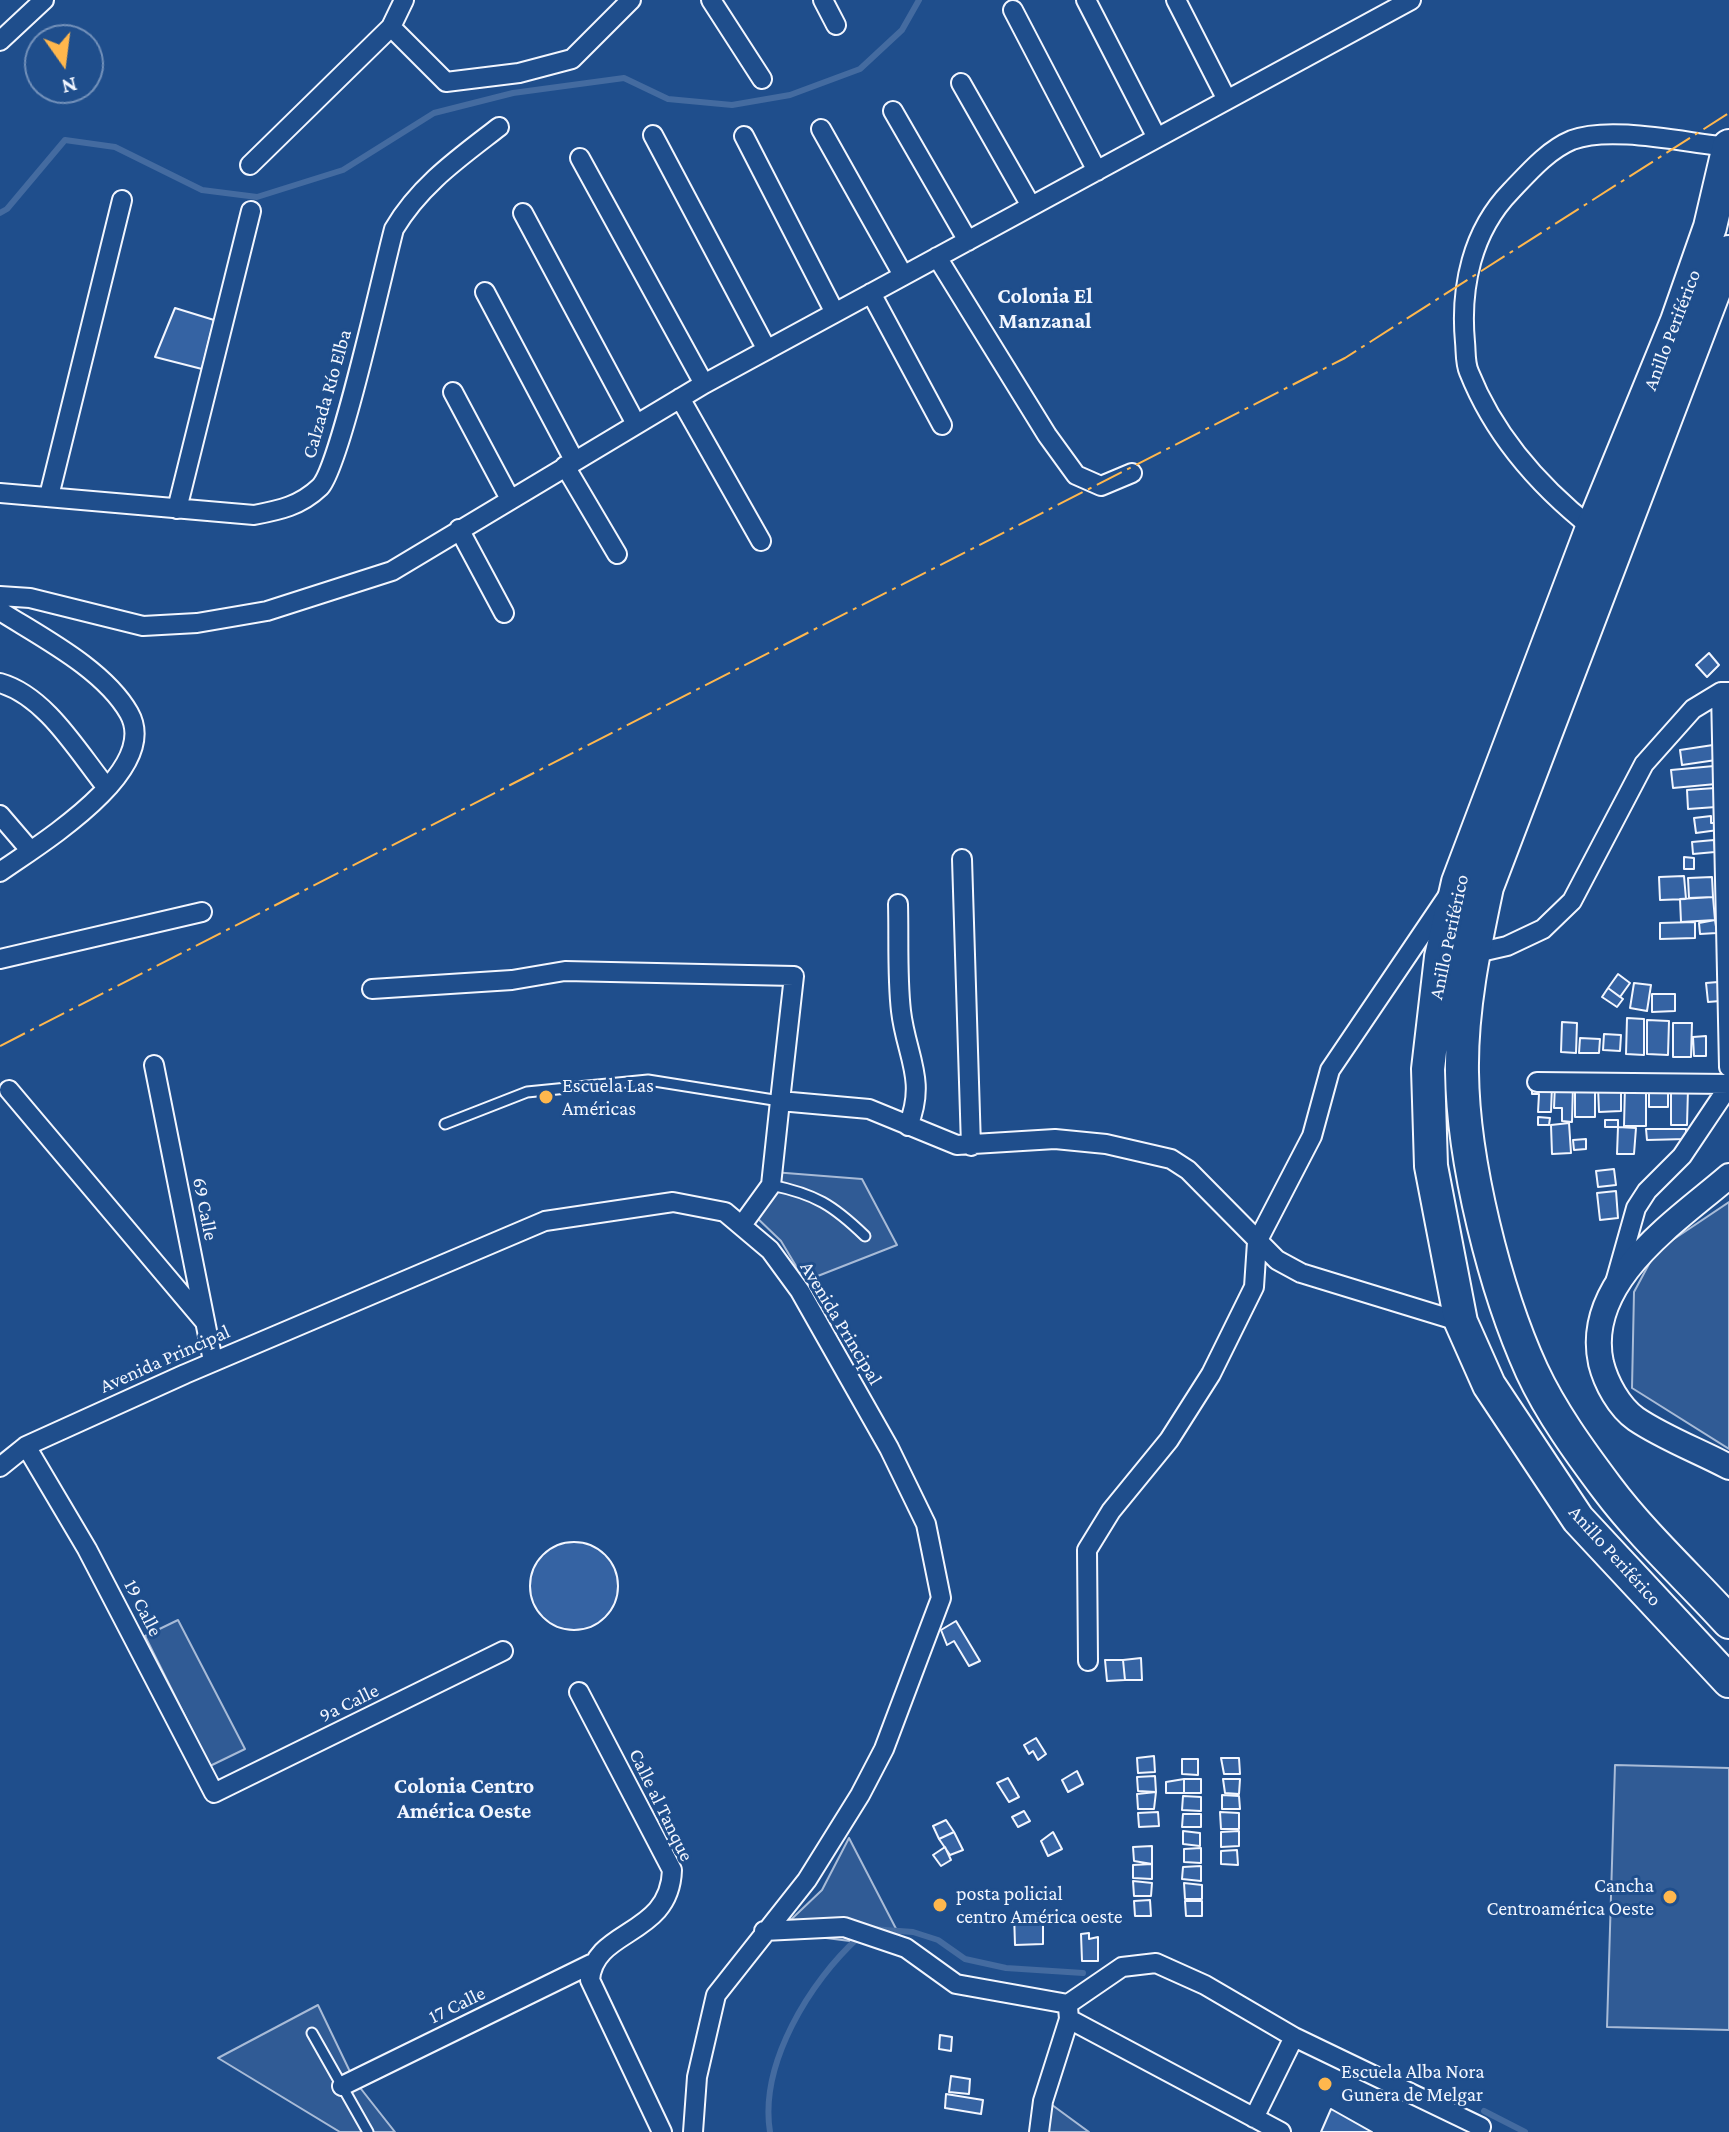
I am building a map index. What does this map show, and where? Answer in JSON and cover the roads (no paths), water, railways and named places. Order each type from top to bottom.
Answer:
[{"type":"highway","name":"Anillo Periférico","points":[[1729,146],[1710,227],[1677,321],[1592,528],[1458,882],[1441,957],[1428,1069],[1431,1166],[1461,1322],[1489,1385],[1578,1519],[1729,1681]]},
{"type":"highway","name":"Anillo Periférico","points":[[1729,252],[1487,887],[1472,954],[1462,1071],[1465,1122],[1501,1285],[1532,1371],[1609,1490],[1729,1622]]},
{"type":"street","points":[[0,41],[44,0]]},
{"type":"street","points":[[250,165],[391,27],[404,0]]},
{"type":"street","points":[[391,27],[446,82],[479,79],[519,73],[572,59],[631,0]]},
{"type":"street","points":[[711,0],[762,79]]},
{"type":"street","points":[[823,0],[836,25]]},
{"type":"street","points":[[1086,0],[1157,138]]},
{"type":"street","points":[[1176,0],[1227,100]]},
{"type":"street","points":[[0,596],[30,598],[143,626],[197,623],[267,611],[392,571],[704,384],[1411,0]]},
{"type":"street","points":[[1013,10],[1097,171]]},
{"type":"street","points":[[961,83],[1031,206]]},
{"type":"street","points":[[893,111],[968,241]]},
{"type":"street","name":"Calzada Río Elba","points":[[0,493],[254,515],[295,507],[323,485],[337,449],[394,229],[409,203],[437,175],[499,127]]},
{"type":"street","points":[[821,129],[903,275]]},
{"type":"street","points":[[653,135],[767,350]]},
{"type":"street","points":[[1592,528],[1554,498],[1521,461],[1468,370],[1464,334],[1467,271],[1486,223],[1500,203],[1551,152],[1572,140],[1613,135],[1729,146]]},
{"type":"street","points":[[744,136],[835,313]]},
{"type":"street","points":[[580,158],[704,384]]},
{"type":"street","points":[[49,496],[122,200]]},
{"type":"street","points":[[177,509],[251,211]]},
{"type":"street","points":[[523,213],[636,424]]},
{"type":"street","points":[[937,257],[1027,406],[1076,475],[1101,486],[1132,473]]},
{"type":"street","points":[[485,292],[617,554]]},
{"type":"street","points":[[871,293],[942,425]]},
{"type":"street","points":[[453,392],[510,499]]},
{"type":"street","points":[[680,398],[761,541]]},
{"type":"street","points":[[459,529],[504,613]]},
{"type":"street","points":[[0,611],[74,657],[114,694],[130,714],[135,741],[99,799],[0,872]]},
{"type":"street","points":[[0,683],[18,688],[40,706],[107,788]]},
{"type":"street","points":[[1472,954],[1507,946],[1543,929],[1572,901],[1644,764],[1693,709],[1725,692],[1729,1067]]},
{"type":"street","points":[[0,815],[30,850]]},
{"type":"street","points":[[962,859],[971,1146]]},
{"type":"street","points":[[1088,1661],[1087,1550],[1111,1511],[1169,1440],[1211,1374],[1254,1287],[1257,1242],[1312,1136],[1330,1070],[1458,882]]},
{"type":"street","points":[[898,904],[901,1012],[917,1073],[914,1111],[908,1126]]},
{"type":"street","points":[[0,959],[202,912]]},
{"type":"street","points":[[372,989],[512,980],[565,971],[794,976],[771,1185],[742,1225]]},
{"type":"street","name":"69 Calle","points":[[154,1065],[213,1361]]},
{"type":"street","points":[[1537,1082],[1729,1085]]},
{"type":"street","points":[[1729,1085],[1682,1156],[1647,1191],[1636,1208],[1602,1320],[1599,1356],[1605,1380],[1635,1418],[1729,1467]]},
{"type":"street","points":[[9,1090],[205,1322]]},
{"type":"street","points":[[780,1101],[869,1109],[957,1145],[1055,1139],[1106,1144],[1171,1159],[1188,1170],[1277,1260],[1301,1273],[1461,1322]]},
{"type":"street","points":[[1612,1293],[1665,1228],[1729,1176]]},
{"type":"street","name":"Avenida Principal","points":[[0,1467],[26,1446],[213,1361],[545,1221],[673,1202],[725,1212],[770,1250],[800,1291],[889,1448],[926,1524],[941,1598],[884,1749],[860,1795],[807,1880],[716,1995],[697,2077],[693,2132]]},
{"type":"street","name":"19 Calle","points":[[26,1446],[87,1549],[214,1793]]},
{"type":"street","name":"9a Calle","points":[[214,1793],[503,1651]]},
{"type":"street","name":"Calle al Tanque","points":[[579,1692],[672,1870],[671,1891],[662,1908],[599,1954],[591,1964]]},
{"type":"street","points":[[764,1931],[844,1927],[879,1936],[906,1948],[956,1984],[1068,2012],[1281,2132]]},
{"type":"street","points":[[1039,2132],[1043,2101],[1068,2012],[1122,1967],[1156,1963],[1205,1985],[1294,2037],[1481,2127]]},
{"type":"street","points":[[591,1964],[590,1980],[662,2132]]},
{"type":"street","name":"17 Calle","points":[[342,2086],[591,1964]]},
{"type":"street","points":[[1254,2118],[1294,2037]]},
{"type":"lane","points":[[445,1124],[527,1092],[648,1080],[780,1101]]},
{"type":"lane","points":[[771,1185],[806,1192],[837,1209],[865,1236]]},
{"type":"lane","points":[[312,2033],[368,2132]]},
{"type":"waterway","points":[[0,213],[7,209],[65,140],[115,147],[202,190],[257,197],[343,170],[434,113],[513,93],[624,78],[668,99],[732,105],[790,95],[860,69],[902,30],[919,0]]},
{"type":"waterway","points":[[871,1929],[913,1932],[938,1940],[965,1959],[1006,1968],[1083,1973]]},
{"type":"waterway","points":[[770,2132],[772,2079],[780,2052],[806,2000],[823,1976],[859,1937]]},
{"type":"waterway","points":[[1484,2111],[1525,2132]]},
{"type":"place","name":"Escuela Las Américas","points":[[546,1097]]},
{"type":"place","name":"Cancha Centroamérica Oeste","points":[[1670,1897]]},
{"type":"place","name":"posta policial centro América oeste","points":[[940,1905]]},
{"type":"place","name":"Escuela Alba Nora Gunera de Melgar","points":[[1325,2084]]},
{"type":"district","name":"Colonia El Manzanal","points":[[1045,308]]},
{"type":"district","name":"Colonia Centro América Oeste","points":[[464,1798]]}]
